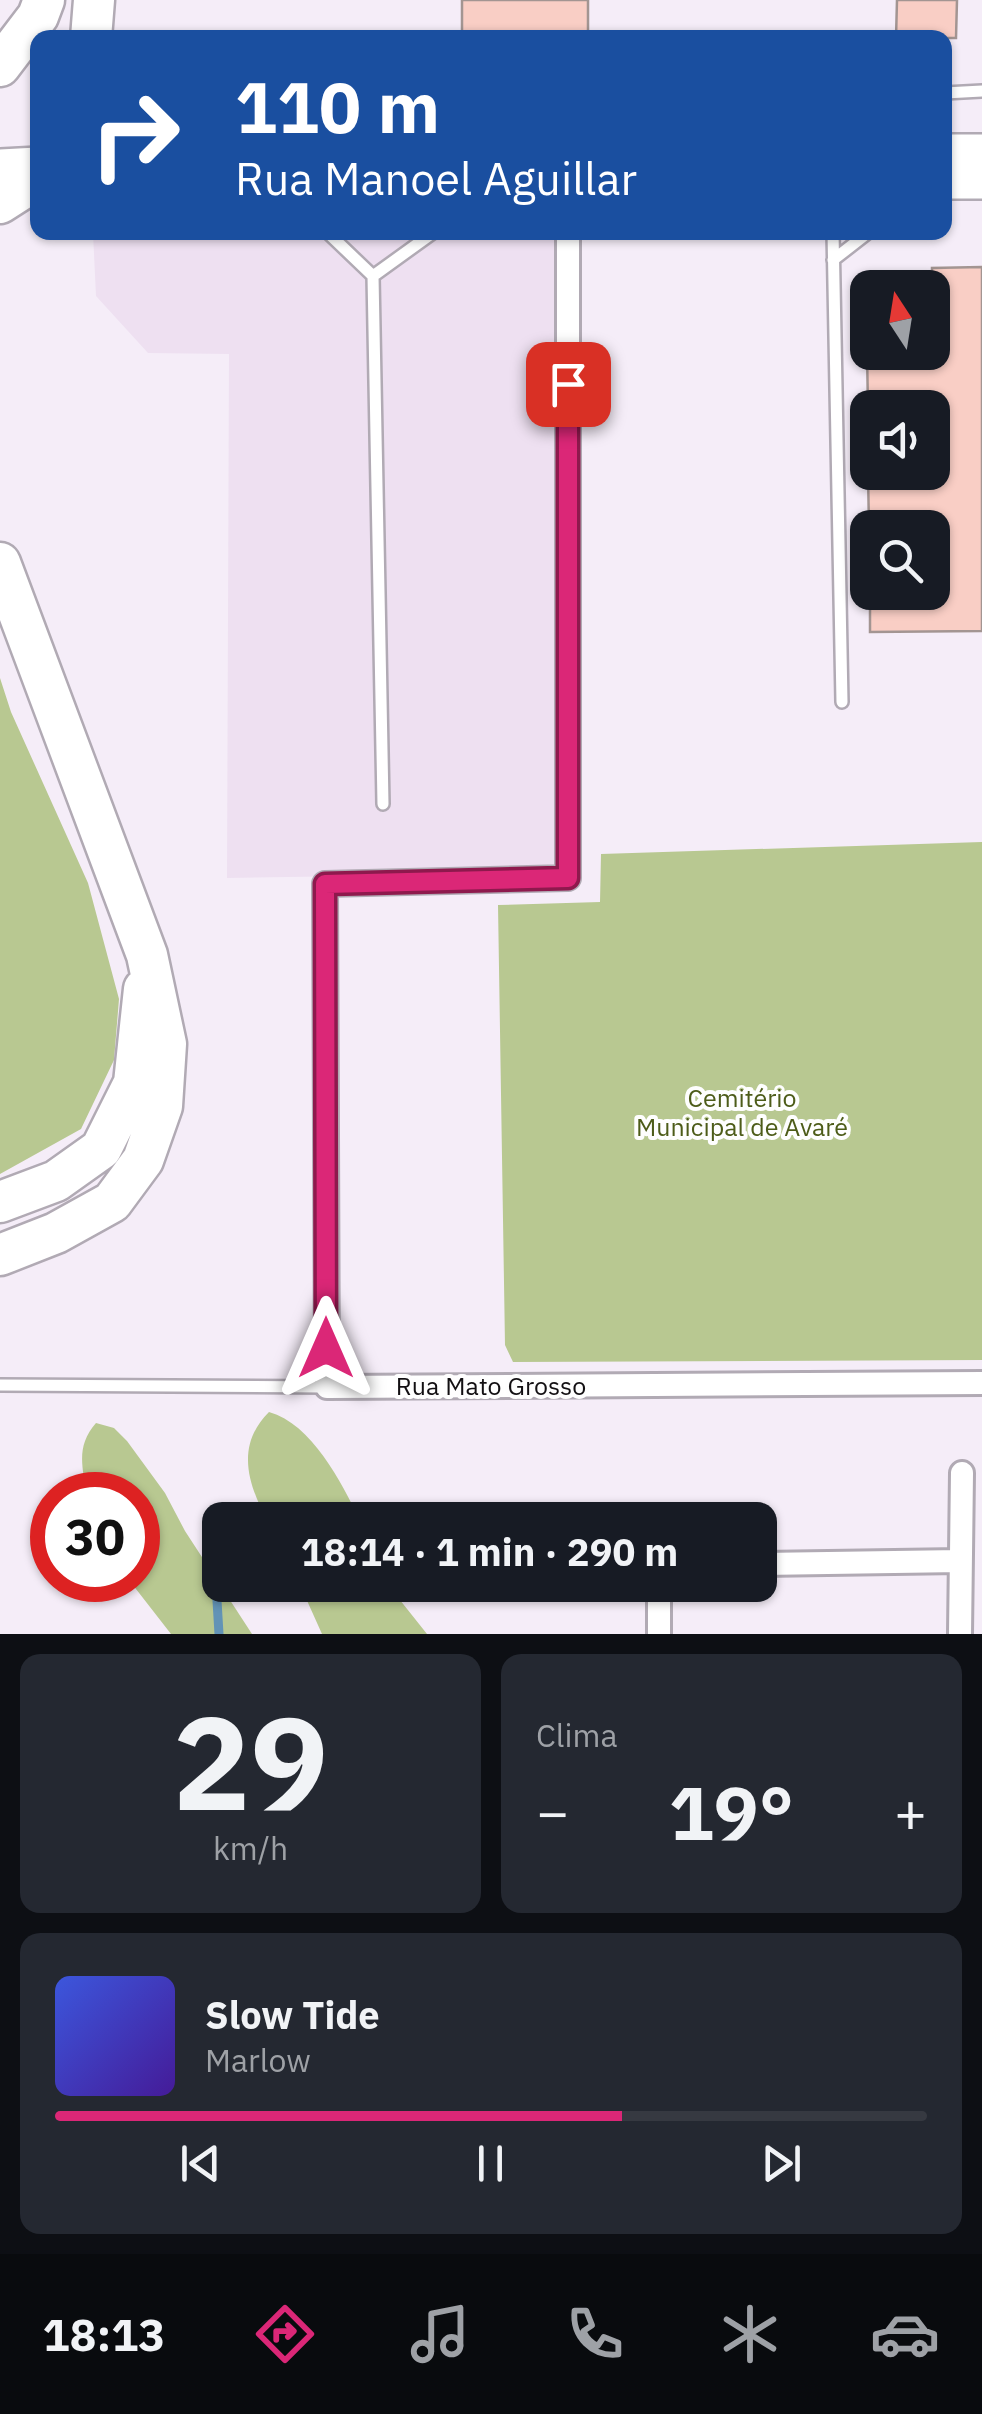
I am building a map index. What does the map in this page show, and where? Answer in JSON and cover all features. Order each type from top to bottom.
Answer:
[{"type":"highway","points":[[0,66],[38,16],[44,0]]},
{"type":"highway","points":[[92,30],[94,0]]},
{"type":"highway","points":[[0,563],[147,955],[166,1044],[162,1106],[143,1160],[112,1202],[56,1233],[0,1255]]},
{"type":"highway","points":[[0,1202],[56,1181],[101,1149],[134,1083],[147,955]]},
{"type":"main road","points":[[952,152],[982,152]]},
{"type":"main road","points":[[952,180],[982,180]]},
{"type":"street","points":[[327,1387],[325,884],[568,878],[568,240]]},
{"type":"street","name":"Rua Mato Grosso","points":[[327,1387],[982,1383]]},
{"type":"street","points":[[960,1634],[962,1473]]},
{"type":"street","points":[[777,1564],[960,1561]]},
{"type":"street","points":[[659,1602],[659,1634]]},
{"type":"lane","points":[[952,92],[982,91]]},
{"type":"lane","points":[[335,240],[373,276],[384,804]]},
{"type":"lane","points":[[373,276],[423,240]]},
{"type":"lane","points":[[832,240],[842,702]]},
{"type":"lane","points":[[833,260],[859,240]]},
{"type":"lane","name":"Rua Mato Grosso","points":[[0,1385],[327,1387]]},
{"type":"shaded area","points":[[93,240],[559,240],[559,873],[227,878],[229,354],[148,353],[96,296]]},
{"type":"green space","points":[[0,678],[11,712],[88,883],[119,999],[114,1060],[81,1129],[0,1174]]},
{"type":"green space","name":"Cemitério Municipal de Avaré","points":[[982,842],[982,1360],[513,1362],[505,1345],[498,905],[600,902],[601,854]]},
{"type":"green space","points":[[269,1412],[299,1429],[324,1456],[350,1502],[259,1502],[248,1464],[252,1437]]},
{"type":"green space","points":[[96,1423],[114,1428],[150,1472],[83,1472],[83,1448]]},
{"type":"green space","points":[[160,1486],[202,1557],[202,1602],[231,1602],[252,1634],[171,1634],[146,1602],[160,1602]]},
{"type":"green space","points":[[308,1602],[402,1602],[427,1634],[322,1634]]},
{"type":"building","points":[[462,0],[588,0],[588,30],[462,30]]},
{"type":"building","points":[[897,0],[957,0],[956,38],[952,38],[952,30],[896,30]]},
{"type":"building","points":[[982,267],[982,631],[870,632],[870,610],[950,610],[950,510],[869,510],[868,490],[950,490],[950,390],[868,390],[867,370],[950,370],[950,270],[932,268]]},
{"type":"waterway","points":[[217,1602],[219,1634]]},
{"type":"route","points":[[326,1348],[325,884],[568,878],[568,384]]}]
